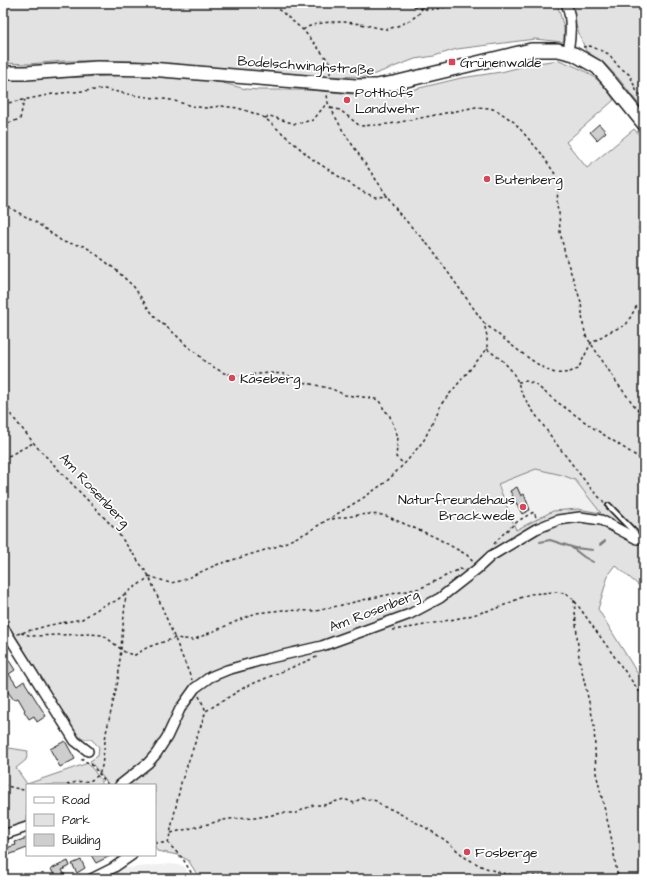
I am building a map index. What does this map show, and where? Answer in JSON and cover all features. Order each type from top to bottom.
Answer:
[{"type":"street","points":[[566,3],[569,17],[569,49]]},
{"type":"street","name":"Bodelschwinghstraße","points":[[3,73],[115,68],[329,84],[377,86],[531,50],[569,49],[597,67],[644,124]]},
{"type":"street","name":"Am Rosenberg","points":[[122,784],[156,754],[167,737],[180,710],[195,688],[210,677],[227,670],[322,646],[410,614],[440,598],[491,556],[536,529],[558,520],[580,517],[601,520],[637,539]]},
{"type":"street","points":[[3,626],[75,741],[88,751]]},
{"type":"street","points":[[3,835],[26,827]]},
{"type":"street","points":[[91,879],[113,868],[131,856]]},
{"type":"lane","points":[[609,506],[635,533],[637,539]]},
{"type":"path","points":[[268,3],[282,12],[303,30],[330,63],[329,84],[326,94],[328,103],[343,130],[398,212],[430,247],[484,323],[538,364],[555,373],[568,373],[578,369],[591,343],[626,324],[636,307],[644,303]]},
{"type":"path","points":[[408,3],[422,10],[441,9],[456,3]]},
{"type":"path","points":[[303,30],[307,26],[315,24],[340,22],[386,29],[393,28],[417,16],[422,10],[424,3]]},
{"type":"path","points":[[569,49],[590,46],[609,54],[618,66],[630,75],[636,90],[644,100]]},
{"type":"path","points":[[3,104],[52,94],[104,89],[132,95],[171,100],[205,108],[221,106],[238,108],[265,118],[312,159],[363,192],[375,197],[388,196]]},
{"type":"path","points":[[3,126],[20,119],[23,105],[26,100]]},
{"type":"path","points":[[265,118],[270,116],[296,124],[313,120],[328,103]]},
{"type":"path","points":[[331,108],[340,110],[360,126],[390,124],[476,107],[490,108],[498,111],[514,122],[542,153],[555,174],[558,184],[557,207],[559,213],[560,232],[566,258],[581,302],[583,324],[586,336],[617,383],[644,418]]},
{"type":"path","points":[[3,204],[36,223],[63,242],[84,246],[92,251],[134,286],[148,308],[158,320],[188,347],[197,353],[205,362],[224,373],[236,376],[270,373],[285,374],[299,380],[332,389],[345,395],[357,397],[368,396],[378,400],[384,410],[389,414],[398,437],[396,457],[404,464]]},
{"type":"path","points":[[9,636],[82,618],[104,605],[116,601],[149,576],[170,583],[181,582],[216,565],[278,546],[306,533],[330,519],[386,482],[404,464],[424,440],[442,403],[486,349],[487,336],[484,323]]},
{"type":"path","points":[[486,349],[503,360],[518,382],[528,404],[555,442],[592,490],[609,506]]},
{"type":"path","points":[[518,382],[527,381],[536,385],[582,420],[644,460]]},
{"type":"path","name":"Am Rosenberg","points":[[3,405],[33,443],[115,529],[149,576],[195,688]]},
{"type":"path","points":[[3,459],[33,443]]},
{"type":"path","points":[[491,549],[505,531],[521,518],[534,512]]},
{"type":"path","points":[[330,519],[366,514],[384,515],[435,537],[467,555],[475,570]]},
{"type":"path","points":[[21,633],[32,636],[88,634],[103,635],[121,650],[135,655],[148,647],[175,638],[193,640],[256,613],[283,610],[316,611],[421,588],[460,569],[475,570]]},
{"type":"path","points":[[414,628],[498,608],[529,594],[555,592],[566,594],[574,600],[644,698]]},
{"type":"path","points":[[70,784],[90,781],[99,775],[102,766],[106,733],[118,682],[126,593]]},
{"type":"path","points":[[574,600],[579,658],[594,724],[596,773],[611,836],[617,873],[621,879]]},
{"type":"path","points":[[168,844],[181,784],[206,711],[246,688],[323,654]]},
{"type":"path","points":[[195,688],[206,711]]},
{"type":"path","points":[[88,751],[82,760],[91,764],[107,784]]},
{"type":"path","points":[[3,785],[26,791]]},
{"type":"path","points":[[171,833],[228,819],[255,818],[296,812],[313,805],[324,805],[344,799],[354,803],[361,798],[377,801],[382,806],[393,810],[428,829],[445,840],[466,858],[483,867],[501,873],[519,876],[570,877],[587,879]]},
{"type":"path","points":[[156,843],[168,844],[183,859],[195,879]]},
{"type":"shaded area","points":[[536,469],[562,475],[575,480],[602,514],[578,509],[553,511],[516,530],[498,484]]},
{"type":"shaded area","points":[[171,864],[184,866],[192,879],[98,879],[126,868]]},
{"type":"green space","points":[[3,3],[557,3],[564,28],[564,40],[562,42],[535,39],[457,49],[434,56],[415,59],[367,77],[320,76],[136,61],[64,61],[29,64],[3,63]]},
{"type":"green space","points":[[571,3],[644,3],[644,111],[619,79],[604,63],[586,51],[576,26]]},
{"type":"green space","points":[[559,60],[584,71],[597,79],[603,85],[614,100],[566,142],[587,168],[634,129],[644,140],[644,224],[638,228],[644,237],[644,590],[615,565],[609,573],[598,609],[644,684],[644,879],[200,879],[188,860],[178,855],[157,851],[156,850],[156,784],[129,784],[158,759],[166,745],[162,736],[152,752],[137,767],[114,784],[108,784],[90,761],[98,756],[99,747],[91,739],[83,739],[77,735],[3,616],[3,80],[136,75],[186,78],[223,83],[246,89],[310,90],[365,95],[383,95],[403,92],[461,78],[501,72],[537,63]],"holes":[[[536,469],[562,475],[575,480],[601,513],[578,509],[553,511],[516,530],[498,484]]]},
{"type":"green space","points":[[3,747],[28,751],[26,760],[16,768],[27,784],[26,822],[3,830]]},
{"type":"green space","points":[[88,763],[101,780],[101,784],[27,784]]},
{"type":"building","points":[[599,124],[606,132],[597,140],[590,132]]},
{"type":"building","points":[[517,487],[521,496],[524,494],[530,510],[522,514],[510,491]]},
{"type":"building","points":[[3,651],[15,670],[9,674],[17,686],[24,681],[46,716],[37,722],[34,716],[29,719],[18,698],[14,700],[8,692],[5,693],[3,690]]},
{"type":"building","points":[[65,741],[75,759],[60,767],[50,749]]},
{"type":"building","points":[[26,838],[26,848],[3,857],[3,849],[16,845],[15,842]]},
{"type":"building","points":[[92,856],[110,856],[96,863]]},
{"type":"building","points":[[81,860],[85,868],[77,873],[72,864]]},
{"type":"building","points":[[68,861],[70,866],[62,870],[67,879],[56,879],[51,869]]},
{"type":"waterway","points":[[540,542],[550,540],[575,548],[593,550]]},
{"type":"waterway","points":[[600,545],[605,541]]},
{"type":"waterway","points":[[571,547],[593,562]]},
{"type":"place","name":"Grünenwalde","points":[[452,62]]},
{"type":"place","name":"Potthofs Landwehr","points":[[347,100]]},
{"type":"place","name":"Butenberg","points":[[487,179]]},
{"type":"place","name":"Käseberg","points":[[232,378]]},
{"type":"place","name":"Naturfreundehaus Brackwede","points":[[523,507]]},
{"type":"place","name":"Fosberge","points":[[467,852]]}]
